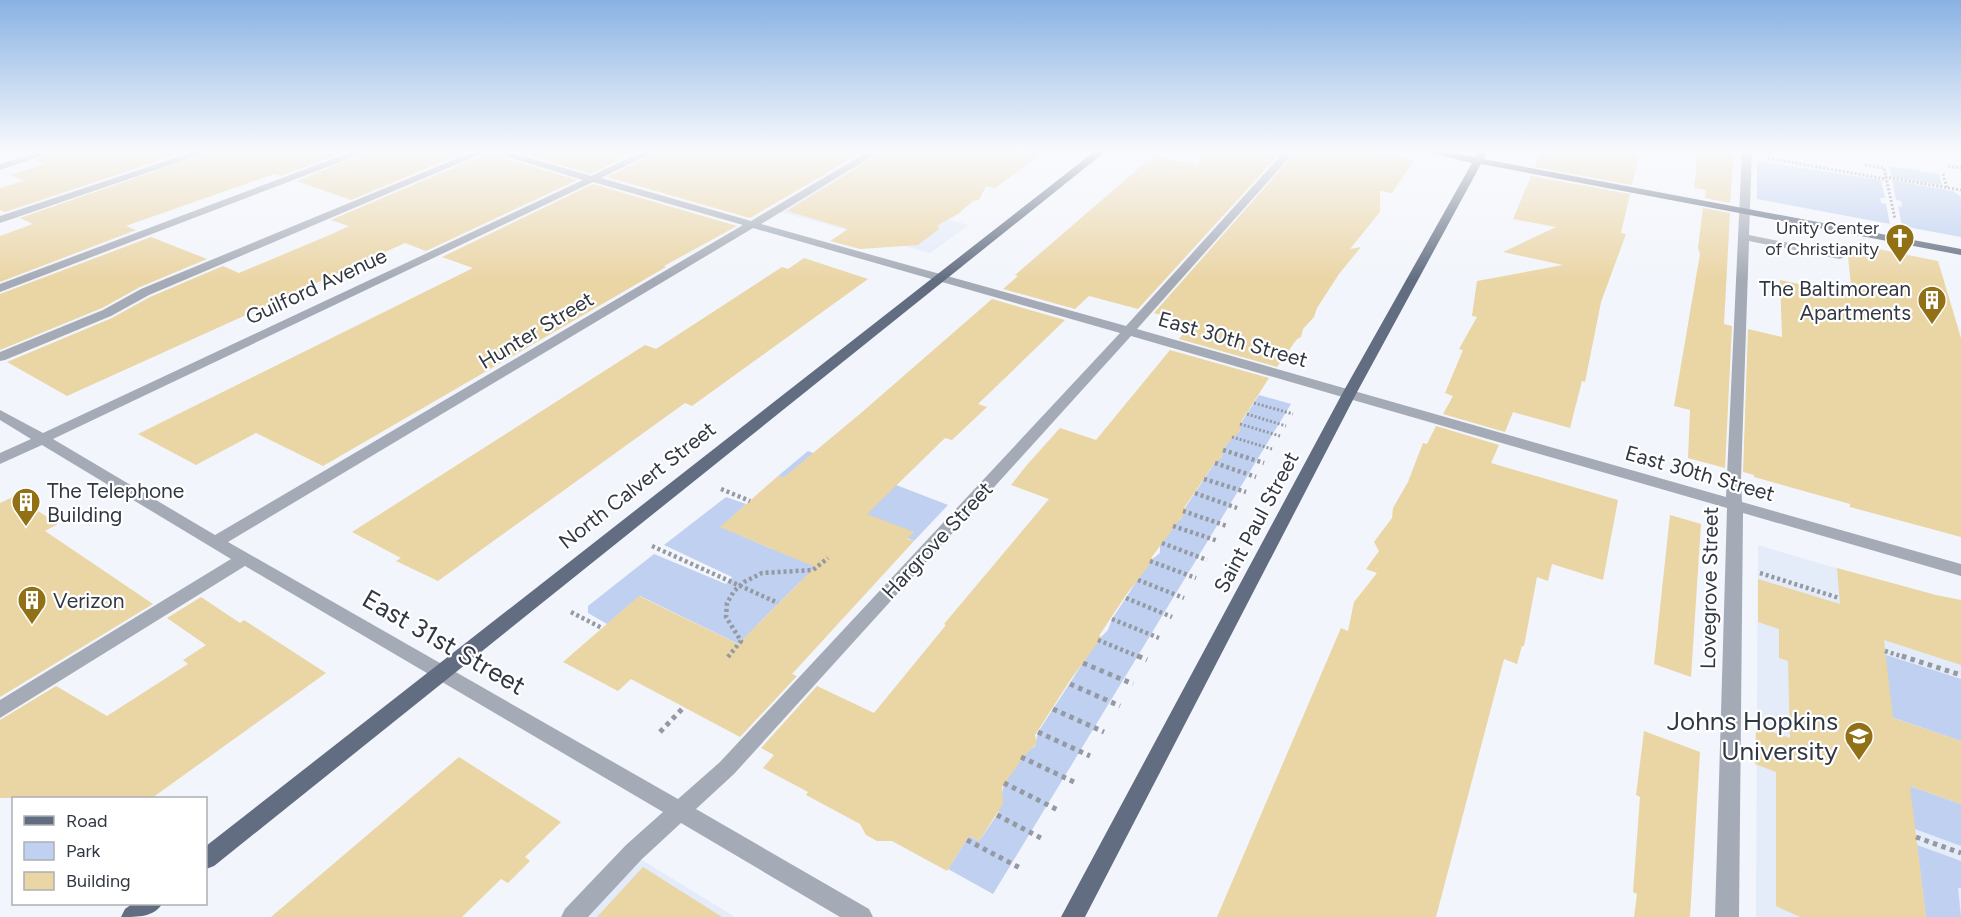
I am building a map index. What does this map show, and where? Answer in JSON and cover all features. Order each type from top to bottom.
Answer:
[{"type":"main road","name":"North Calvert Street","points":[[207,858],[1047,194]]},
{"type":"main road","name":"Saint Paul Street","points":[[1073,917],[1349,394],[1460,194]]},
{"type":"main road","points":[[1662,194],[1961,252]]},
{"type":"main road","points":[[133,917],[148,905]]},
{"type":"street","points":[[0,220],[78,194]]},
{"type":"street","points":[[0,288],[250,194]]},
{"type":"street","points":[[0,357],[107,313],[145,291],[380,194]]},
{"type":"street","name":"Guilford Avenue","points":[[0,459],[561,194]]},
{"type":"street","name":"East 30th Street","points":[[645,194],[1961,570]]},
{"type":"street","name":"Hunter Street","points":[[215,542],[804,194]]},
{"type":"street","name":"Hargrove Street","points":[[573,917],[634,852],[727,768],[1129,331],[1252,194]]},
{"type":"street","name":"Lovegrove Street","points":[[1727,917],[1735,565],[1733,480],[1746,194]]},
{"type":"street","points":[[1744,237],[1840,256]]},
{"type":"street","name":"East 31st Street","points":[[0,414],[244,559],[861,917]]},
{"type":"street","points":[[0,710],[244,559]]},
{"type":"path","points":[[1889,194],[1896,225]]},
{"type":"path","points":[[1254,403],[1293,414]]},
{"type":"path","points":[[1247,414],[1286,426]]},
{"type":"path","points":[[1240,424],[1280,436]]},
{"type":"path","points":[[1232,437],[1272,450]]},
{"type":"path","points":[[1223,450],[1264,463]]},
{"type":"path","points":[[1215,463],[1256,477]]},
{"type":"path","points":[[1204,479],[1246,492]]},
{"type":"path","points":[[721,489],[750,501]]},
{"type":"path","points":[[1195,494],[1237,508]]},
{"type":"path","points":[[1183,511],[1227,526]]},
{"type":"path","points":[[1173,526],[1218,541]]},
{"type":"path","points":[[1162,543],[1207,560]]},
{"type":"path","points":[[652,546],[778,603]]},
{"type":"path","points":[[728,657],[741,641],[726,616],[726,606],[730,595],[739,585],[748,578],[768,570],[813,570],[828,558]]},
{"type":"path","points":[[1150,561],[1196,578]]},
{"type":"path","points":[[1735,565],[1839,598]]},
{"type":"path","points":[[1138,580],[1184,598]]},
{"type":"path","points":[[1126,598],[1172,617]]},
{"type":"path","points":[[571,612],[602,628]]},
{"type":"path","points":[[1112,619],[1159,638]]},
{"type":"path","points":[[1098,640],[1147,660]]},
{"type":"path","points":[[1885,651],[1961,675]]},
{"type":"path","points":[[1083,663],[1133,684]]},
{"type":"path","points":[[1070,684],[1120,706]]},
{"type":"path","points":[[660,732],[684,707]]},
{"type":"path","points":[[1053,709],[1104,732]]},
{"type":"path","points":[[1038,732],[1090,756]]},
{"type":"path","points":[[1021,757],[1074,782]]},
{"type":"path","points":[[1004,783],[1058,810]]},
{"type":"path","points":[[997,815],[1041,838]]},
{"type":"path","points":[[1916,837],[1961,853]]},
{"type":"path","points":[[967,840],[1022,869]]},
{"type":"shaded area","points":[[805,194],[848,194],[969,225],[930,253],[776,211]]},
{"type":"shaded area","name":"Johns Hopkins University","points":[[1758,545],[1961,605],[1961,917],[1756,917]]},
{"type":"shaded area","points":[[632,854],[735,917],[574,917]]},
{"type":"green space","points":[[1757,194],[1884,194],[1885,198],[1880,198],[1881,203],[1886,204],[1890,224],[1757,199]]},
{"type":"green space","points":[[1895,194],[1957,194],[1961,197],[1961,237],[1902,226],[1898,206],[1902,207],[1901,201],[1896,200]]},
{"type":"green space","points":[[1259,395],[1291,404],[993,894],[948,869],[969,836],[979,841],[997,815],[999,811],[989,807],[1002,793],[1004,783],[1025,753],[1035,746],[1038,732],[1098,640],[1108,630],[1112,619],[1150,561],[1160,553],[1160,545],[1175,523],[1181,519],[1185,508],[1216,461],[1222,457],[1228,443],[1240,431],[1239,426]]},
{"type":"green space","points":[[808,451],[948,505],[914,541],[815,490],[778,476]]},
{"type":"green space","points":[[726,497],[746,504],[721,527],[772,549],[783,539],[856,570],[808,585],[800,582],[757,625],[761,655],[640,596],[607,624],[588,613],[588,606],[654,554],[726,584],[732,577],[664,545]]},
{"type":"green space","points":[[1886,655],[1961,679],[1961,741],[1888,716]]},
{"type":"green space","points":[[1895,781],[1961,804],[1961,846],[1915,829]]},
{"type":"green space","points":[[1917,845],[1961,861],[1961,888],[1958,888],[1961,917],[1926,917]]},
{"type":"building","points":[[0,194],[60,194],[5,212],[0,210]]},
{"type":"building","points":[[90,194],[218,194],[126,226],[136,230],[0,282],[0,236],[33,224],[20,218]]},
{"type":"building","points":[[333,194],[366,194],[351,200]]},
{"type":"building","points":[[392,194],[548,194],[426,251],[405,243],[67,396],[7,362],[112,318],[150,297],[223,266],[239,273],[349,226],[331,220]]},
{"type":"building","points":[[573,194],[627,194],[737,226],[664,266],[666,267],[323,466],[256,433],[196,465],[138,434],[473,268],[442,257]]},
{"type":"building","points":[[666,194],[791,194],[750,218]]},
{"type":"building","points":[[815,194],[982,194],[979,200],[973,201],[958,214],[938,225],[939,229],[918,245],[860,249],[830,241],[848,229],[787,211]]},
{"type":"building","points":[[1109,194],[1243,194],[1138,309],[1089,296],[1075,309],[1003,289],[1018,276],[1015,275]]},
{"type":"building","points":[[1259,194],[1380,194],[1380,212],[1350,249],[1361,247],[1339,274],[1317,308],[1314,317],[1303,329],[1301,337],[1297,339],[1277,367],[1179,339],[1191,324],[1154,313]]},
{"type":"building","points":[[1524,194],[1630,194],[1621,233],[1626,234],[1601,302],[1585,382],[1582,381],[1570,428],[1513,412],[1505,432],[1443,414],[1453,396],[1445,393],[1463,350],[1459,349],[1477,317],[1472,316],[1477,281],[1563,265],[1503,252],[1556,227],[1513,219]]},
{"type":"building","points":[[1706,194],[1731,194],[1730,203],[1705,198]]},
{"type":"building","points":[[1703,208],[1730,213],[1724,324],[1732,326],[1725,468],[1688,458],[1690,410],[1674,406],[1700,254],[1698,248]]},
{"type":"building","points":[[151,237],[207,259],[140,287],[102,308],[0,350],[0,294]]},
{"type":"building","points":[[1847,246],[1864,249],[1863,246],[1938,261],[1961,338],[1961,537],[1850,507],[1850,504],[1743,472],[1748,329],[1782,337],[1780,280],[1852,295]]},
{"type":"building","points":[[804,258],[868,279],[692,406],[685,403],[438,581],[396,561],[401,558],[352,532],[645,345],[656,349],[782,267],[788,269]]},
{"type":"building","points":[[992,299],[1065,320],[978,404],[987,407],[952,440],[945,438],[867,514],[914,532],[907,539],[914,541],[792,674],[797,676],[740,737],[631,679],[618,691],[563,662],[639,596],[738,644],[815,567],[720,527],[778,476],[783,478],[861,413]]},
{"type":"building","points":[[1170,350],[1269,378],[1241,422],[1240,431],[1225,446],[1221,459],[1216,461],[1184,508],[1188,509],[1151,558],[1154,559],[1126,595],[1099,636],[1102,637],[1071,679],[1035,735],[1037,743],[1025,755],[1002,787],[1003,804],[979,841],[969,836],[947,871],[892,841],[877,841],[866,835],[860,824],[806,795],[808,792],[763,768],[774,755],[761,748],[817,686],[874,713],[946,625],[944,624],[1049,499],[1011,485],[1026,466],[1060,428],[1096,440]]},
{"type":"building","points":[[1436,426],[1499,445],[1491,463],[1618,500],[1603,580],[1552,564],[1548,581],[1537,577],[1524,646],[1522,646],[1517,664],[1504,659],[1436,917],[1217,917],[1341,628],[1348,631],[1354,602],[1377,573],[1366,569],[1379,551],[1374,542],[1392,518],[1393,508],[1408,482],[1423,443],[1427,444]]},
{"type":"building","points":[[15,496],[58,524],[45,531],[153,604],[0,697],[0,503]]},
{"type":"building","points":[[1670,515],[1701,524],[1691,677],[1654,664]]},
{"type":"building","name":"Johns Hopkins University","points":[[1837,568],[1961,600],[1961,665],[1884,640],[1893,718],[1961,741],[1961,804],[1910,786],[1926,917],[1800,917],[1776,906],[1776,772],[1755,764],[1756,726],[1790,738],[1788,661],[1779,658],[1779,629],[1758,622],[1758,579],[1840,604]]},
{"type":"building","points":[[201,597],[240,623],[244,620],[326,673],[153,797],[0,798],[0,720],[56,686],[107,716],[188,664],[183,660],[206,645],[167,618]]},
{"type":"building","points":[[1644,731],[1700,752],[1690,917],[1634,917],[1637,894],[1633,892],[1640,797],[1636,795]]},
{"type":"building","points":[[459,757],[561,822],[525,857],[530,861],[508,883],[501,879],[462,917],[271,917]]},
{"type":"building","points":[[643,867],[722,917],[597,917]]},
{"type":"place","name":"Unity Center of Christianity","points":[[1900,264]]},
{"type":"place","name":"The Baltimorean Apartments","points":[[1932,326]]},
{"type":"place","name":"The Telephone Building","points":[[26,528]]},
{"type":"place","name":"Verizon","points":[[32,626]]},
{"type":"place","name":"Johns Hopkins University","points":[[1859,762]]}]
